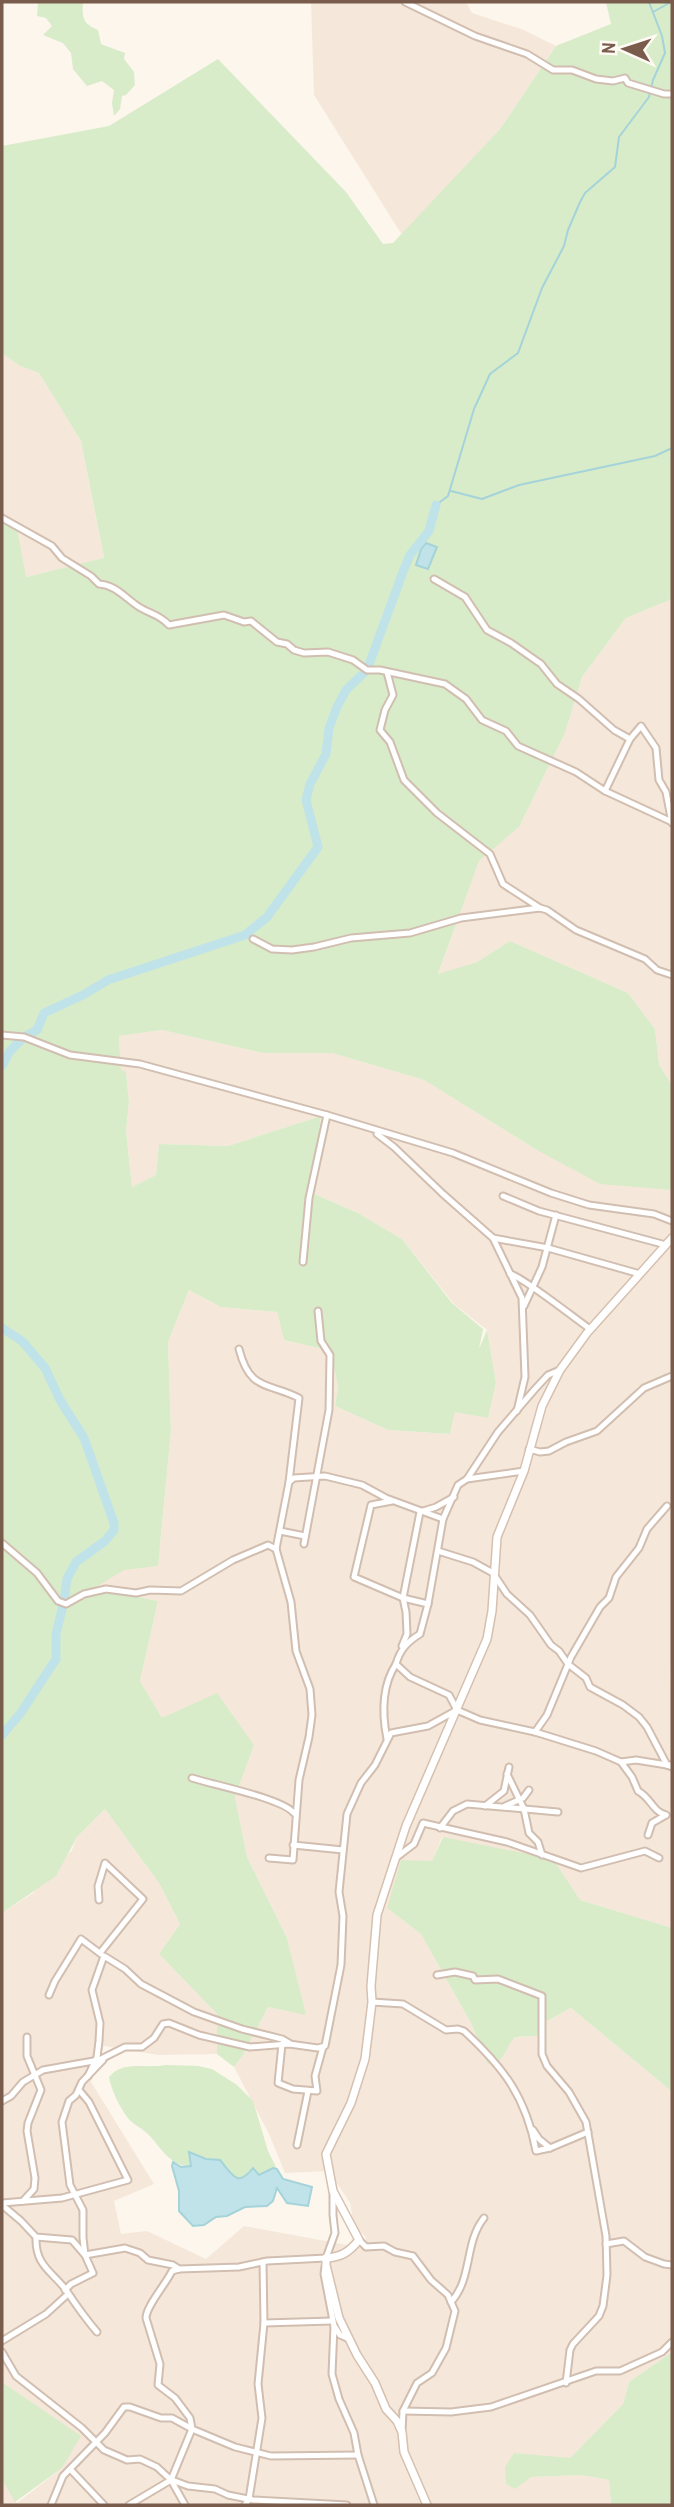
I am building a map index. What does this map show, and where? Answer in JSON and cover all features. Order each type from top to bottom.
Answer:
[{"type":"street","points":[[405,2],[475,36],[527,54],[553,70],[572,69],[578,74],[613,81],[625,78],[628,83],[672,94]]},
{"type":"street","points":[[2,518],[51,546],[62,558],[99,584],[107,584],[120,591],[142,610],[156,614],[169,625],[224,615],[244,622],[251,621],[277,642],[287,644],[294,650],[304,653],[328,652],[353,660],[367,670],[445,684],[466,699],[482,720],[506,731],[518,746],[576,772],[605,791],[672,822]]},
{"type":"street","points":[[434,579],[465,597],[487,630],[541,664],[557,684],[579,699],[614,730],[630,739]]},
{"type":"street","points":[[387,672],[394,695],[384,710],[380,730],[390,741],[404,780],[437,813],[490,854],[503,884],[576,930],[645,959],[657,970],[672,975]]},
{"type":"street","points":[[605,791],[630,739],[641,726],[656,748],[659,780],[666,792],[672,822]]},
{"type":"street","points":[[253,939],[272,949],[292,950],[351,938],[410,933],[461,918],[540,908]]},
{"type":"street","points":[[2,1035],[24,1037],[70,1055],[140,1064],[327,1115],[453,1153],[551,1193],[589,1205],[654,1214],[672,1221]]},
{"type":"street","points":[[303,1262],[309,1198],[327,1115]]},
{"type":"street","points":[[355,1124],[382,1136],[493,1238],[522,1298],[525,1377],[517,1410]]},
{"type":"street","points":[[503,1196],[556,1215],[666,1245]]},
{"type":"street","points":[[522,1309],[548,1248],[556,1215]]},
{"type":"street","points":[[493,1238],[548,1248],[640,1274]]},
{"type":"street","points":[[374,2505],[354,2433],[332,2374],[333,2324],[324,2274],[335,2233],[333,2191],[326,2154],[351,2103],[365,2059],[372,2002],[377,1915],[409,1819],[487,1639],[497,1537],[524,1471],[542,1406],[560,1370],[590,1329],[672,1238]]},
{"type":"street","points":[[510,1274],[518,1274],[590,1329]]},
{"type":"street","points":[[304,1544],[329,1410],[330,1355],[321,1341],[318,1311]]},
{"type":"street","points":[[239,1349],[243,1362],[260,1385],[299,1398],[289,1482],[276,1549],[291,1602],[296,1651],[311,1696],[309,1737],[299,1780],[292,1860],[269,1858]]},
{"type":"street","points":[[400,1652],[410,1640],[420,1634],[443,1519],[458,1485],[467,1479],[498,1432],[517,1410],[548,1376],[560,1370]]},
{"type":"street","points":[[529,1449],[549,1451],[597,1431],[644,1388],[672,1377]]},
{"type":"street","points":[[467,1479],[524,1471]]},
{"type":"street","points":[[289,1482],[294,1478],[325,1476],[362,1485],[392,1501],[443,1519]]},
{"type":"street","points":[[420,1512],[454,1497]]},
{"type":"street","points":[[392,1501],[370,1505],[354,1577],[402,1598],[428,1604]]},
{"type":"street","points":[[535,1732],[547,1715],[568,1664],[593,1619],[609,1598],[616,1577],[639,1548],[647,1529],[667,1506]]},
{"type":"street","points":[[387,1739],[384,1700],[386,1684],[407,1634],[402,1598],[420,1512]]},
{"type":"street","points":[[280,1531],[305,1536]]},
{"type":"street","points":[[2,1543],[37,1573],[64,1604],[77,1600],[84,1594],[106,1590],[136,1593],[150,1590],[181,1591],[250,1551],[268,1545],[276,1549]]},
{"type":"street","points":[[438,1551],[473,1562],[495,1576],[507,1594],[530,1615],[551,1645],[568,1664],[586,1678],[590,1688],[623,1705],[639,1717],[670,1766]]},
{"type":"street","points":[[396,1664],[410,1677],[449,1695],[457,1710],[480,1720],[535,1732],[596,1751],[621,1762],[638,1791],[647,1796],[654,1809],[666,1815],[652,1822],[648,1835]]},
{"type":"street","points":[[282,2044],[278,2084],[317,2091],[315,2076],[323,2047],[327,2042],[341,1965],[343,1916],[340,1892],[347,1814],[387,1739],[394,1731],[428,1726],[457,1710]]},
{"type":"street","points":[[621,1762],[636,1760],[670,1766]]},
{"type":"street","points":[[485,1806],[504,1791],[509,1767]]},
{"type":"street","points":[[508,1774],[524,1809],[529,1833],[538,1842],[542,1855]]},
{"type":"street","points":[[192,1778],[239,1788],[293,1810],[295,1816]]},
{"type":"street","points":[[502,1807],[519,1800],[529,1790]]},
{"type":"street","points":[[440,1828],[453,1811],[467,1804],[558,1812]]},
{"type":"street","points":[[409,1819],[486,1837],[581,1868],[645,1851],[659,1858]]},
{"type":"street","points":[[395,1858],[414,1843],[423,1823]]},
{"type":"street","points":[[293,1845],[343,1850]]},
{"type":"street","points":[[85,2255],[83,2210],[74,2194],[62,2122],[69,2101],[79,2090],[95,2061],[100,2023],[92,1990],[102,1954],[142,1899],[105,1863],[98,1886],[99,1900]]},
{"type":"street","points":[[49,1995],[81,1939],[150,1990],[194,2012],[242,2029],[282,2039],[289,2044]]},
{"type":"street","points":[[437,1975],[455,1972],[473,1976],[475,1980],[498,1979],[542,1996],[544,2060],[582,2112],[605,2222],[607,2276],[599,2316],[570,2350],[566,2383]]},
{"type":"street","points":[[372,2002],[404,2004],[446,2030],[464,2031],[515,2087],[532,2129],[536,2151],[588,2132]]},
{"type":"street","points":[[2,2101],[11,2096],[23,2082],[43,2070],[95,2061],[125,2047],[142,2047],[154,2038],[163,2024],[169,2023],[199,2035],[250,2047],[289,2044],[323,2047]]},
{"type":"street","points":[[23,2201],[34,2189],[35,2178],[27,2131],[41,2090],[27,2056],[27,2038]]},
{"type":"street","points":[[88,2076],[105,2058]]},
{"type":"street","points":[[2,2204],[62,2197],[128,2180],[89,2102],[79,2090]]},
{"type":"street","points":[[297,2145],[308,2091]]},
{"type":"street","points":[[532,2129],[550,2148]]},
{"type":"street","points":[[333,2191],[359,2240],[366,2247],[384,2246],[413,2256],[431,2280],[449,2295],[455,2311],[446,2348],[432,2373],[416,2383],[404,2411],[404,2452],[427,2505]]},
{"type":"street","points":[[2,2204],[36,2237],[72,2240],[85,2255],[93,2273],[71,2284],[46,2314],[2,2342]]},
{"type":"street","points":[[451,2302],[463,2286],[473,2235],[484,2218]]},
{"type":"street","points":[[36,2237],[36,2248],[41,2262],[97,2332]]},
{"type":"street","points":[[129,2505],[171,2480],[192,2428],[190,2418],[175,2398],[158,2385],[160,2364],[145,2312],[173,2272],[179,2269],[239,2267],[263,2262],[326,2261],[340,2258],[359,2240]]},
{"type":"street","points":[[606,2244],[624,2241],[645,2257],[672,2264]]},
{"type":"street","points":[[85,2255],[125,2248],[140,2253],[148,2260],[173,2265],[179,2269]]},
{"type":"street","points":[[326,2261],[339,2318],[386,2409],[397,2421],[402,2432]]},
{"type":"street","points":[[247,2502],[262,2418],[258,2384],[264,2323],[263,2262]]},
{"type":"street","points":[[264,2323],[333,2324]]},
{"type":"street","points":[[333,2324],[340,2335],[349,2339]]},
{"type":"street","points":[[404,2411],[473,2411],[491,2407],[596,2371],[620,2371],[654,2357],[672,2342]]},
{"type":"street","points":[[2,2352],[16,2376],[51,2406],[77,2423],[104,2450],[127,2460],[140,2459],[157,2467],[171,2480],[184,2505]]},
{"type":"street","points":[[51,2505],[63,2476],[124,2407],[128,2406],[149,2415],[172,2418],[255,2454],[277,2457],[358,2455]]},
{"type":"street","points":[[70,2469],[104,2505]]},
{"type":"street","points":[[171,2480],[188,2486],[215,2489],[247,2502],[294,2501],[346,2505]]},
{"type":"shaded area","points":[[311,2],[466,2],[472,13],[524,30],[556,46],[500,129],[402,235],[314,95]]},
{"type":"shaded area","points":[[2,353],[20,366],[39,373],[81,441],[104,559],[25,577],[16,523],[2,518]]},
{"type":"shaded area","points":[[672,599],[672,1086],[659,1064],[655,1029],[628,993],[510,941],[477,962],[438,975],[479,860],[519,827],[565,733],[582,677],[626,618]]},
{"type":"shaded area","points":[[162,1030],[263,1053],[332,1053],[424,1080],[537,1150],[672,1189],[672,1928],[580,1900],[573,1893],[442,1837],[432,1861],[387,1908],[421,1934],[472,2025],[487,2063],[493,2067],[499,2063],[501,2055],[515,2037],[537,2036],[545,2022],[571,2008],[672,2094],[672,2352],[629,2382],[623,2404],[569,2459],[514,2453],[531,2477],[581,2475],[609,2480],[611,2505],[2,2505],[2,2479],[17,2503],[62,2468],[80,2436],[2,2382],[2,1913],[33,1893],[72,1850],[77,1837],[105,1809],[159,1883],[180,1924],[159,1954],[217,2014],[217,2054],[158,2055],[104,2046],[91,2082],[154,2184],[114,2201],[121,2234],[147,2231],[206,2259],[244,2226],[369,2249],[365,2236],[354,2226],[350,2203],[329,2171],[285,2173],[269,2134],[234,2067],[268,2007],[305,2014],[287,1938],[247,1857],[235,1797],[254,1745],[162,1718],[140,1681],[158,1601],[93,1588],[160,1546],[171,1431],[168,1342],[189,1290],[221,1307],[277,1312],[284,1340],[331,1351],[338,1387],[335,1406],[388,1430],[450,1434],[455,1411],[487,1418],[496,1382],[487,1330],[454,1304],[402,1239],[358,1213],[312,1193],[321,1116],[228,1146],[159,1144],[156,1175],[132,1187],[126,1131],[129,1102],[126,1073],[121,1070],[119,1036]]},
{"type":"green space","points":[[38,2],[83,2],[84,20],[98,30],[101,44],[125,53],[124,59],[134,72],[135,85],[122,96],[120,109],[114,116],[114,90],[102,81],[87,86],[73,69],[71,53],[63,43],[43,35],[52,26],[46,18],[37,16]]},
{"type":"green space","points":[[606,2],[672,2],[672,599],[626,618],[582,677],[565,733],[519,827],[479,861],[438,974],[477,962],[510,941],[628,993],[655,1029],[659,1064],[672,1086],[672,1190],[600,1184],[537,1150],[424,1080],[332,1053],[263,1053],[162,1030],[119,1036],[121,1070],[126,1072],[129,1102],[126,1131],[132,1187],[156,1175],[159,1144],[228,1146],[321,1116],[312,1193],[358,1213],[402,1239],[452,1303],[483,1329],[479,1349],[487,1330],[496,1382],[488,1418],[455,1412],[450,1434],[388,1430],[335,1406],[338,1387],[331,1351],[284,1340],[277,1312],[221,1307],[189,1290],[168,1342],[171,1431],[158,1566],[124,1570],[94,1588],[158,1601],[140,1681],[162,1718],[217,1693],[254,1745],[235,1797],[247,1857],[287,1938],[306,2015],[268,2007],[234,2067],[217,2054],[217,2014],[159,1954],[180,1924],[159,1883],[105,1809],[77,1837],[56,1876],[2,1913],[2,518],[16,523],[26,577],[104,558],[81,441],[39,373],[20,366],[2,353],[2,146],[109,126],[218,59],[346,192],[383,244],[393,243],[500,129],[556,46],[611,24]]},
{"type":"green space","points":[[443,1837],[553,1859],[580,1900],[672,1928],[672,2094],[571,2008],[545,2022],[537,2036],[515,2037],[494,2067],[487,2063],[472,2025],[421,1934],[387,1908],[401,1860],[432,1861]]},
{"type":"green space","points":[[166,2065],[212,2069],[237,2085],[253,2101],[268,2151],[277,2169],[273,2168],[259,2175],[253,2168],[239,2178],[220,2160],[206,2159],[190,2152],[191,2166],[178,2163],[167,2156],[149,2135],[127,2117],[109,2077],[128,2067]]},
{"type":"green space","points":[[672,2352],[672,2505],[611,2505],[609,2480],[581,2475],[531,2477],[515,2489],[506,2484],[505,2467],[514,2453],[570,2458],[623,2404],[629,2382]]},
{"type":"green space","points":[[2,2382],[81,2436],[62,2468],[15,2502],[2,2479]]},
{"type":"water","points":[[426,543],[437,547],[428,569],[416,565]]},
{"type":"water","points":[[189,2152],[206,2159],[220,2160],[239,2178],[253,2168],[259,2175],[273,2168],[277,2169],[283,2179],[312,2187],[308,2206],[287,2203],[277,2188],[273,2201],[267,2206],[245,2207],[227,2216],[216,2217],[204,2225],[193,2226],[179,2211],[179,2191],[172,2166],[173,2162],[181,2167],[191,2166]]},
{"type":"waterway","points":[[436,505],[448,496],[474,409],[490,374],[518,353],[542,288],[564,246],[580,202],[585,193],[615,167],[619,137],[649,97],[665,53],[662,36],[649,2]]},
{"type":"waterway","points":[[653,12],[671,2]]},
{"type":"waterway","points":[[451,491],[482,499],[519,485],[655,456],[672,448]]},
{"type":"waterway","points":[[2,1066],[10,1051],[24,1037],[37,1030],[44,1013],[108,980],[245,935],[267,917],[318,847],[306,800],[310,784],[326,754],[329,728],[346,690],[367,670],[404,569],[410,555],[429,531],[436,505]]},
{"type":"waterway","points":[[2,1328],[22,1341],[45,1368],[60,1400],[84,1438],[114,1523],[114,1530],[105,1541],[76,1562],[67,1579],[56,1634],[56,1659],[20,1714],[2,1735]]}]
